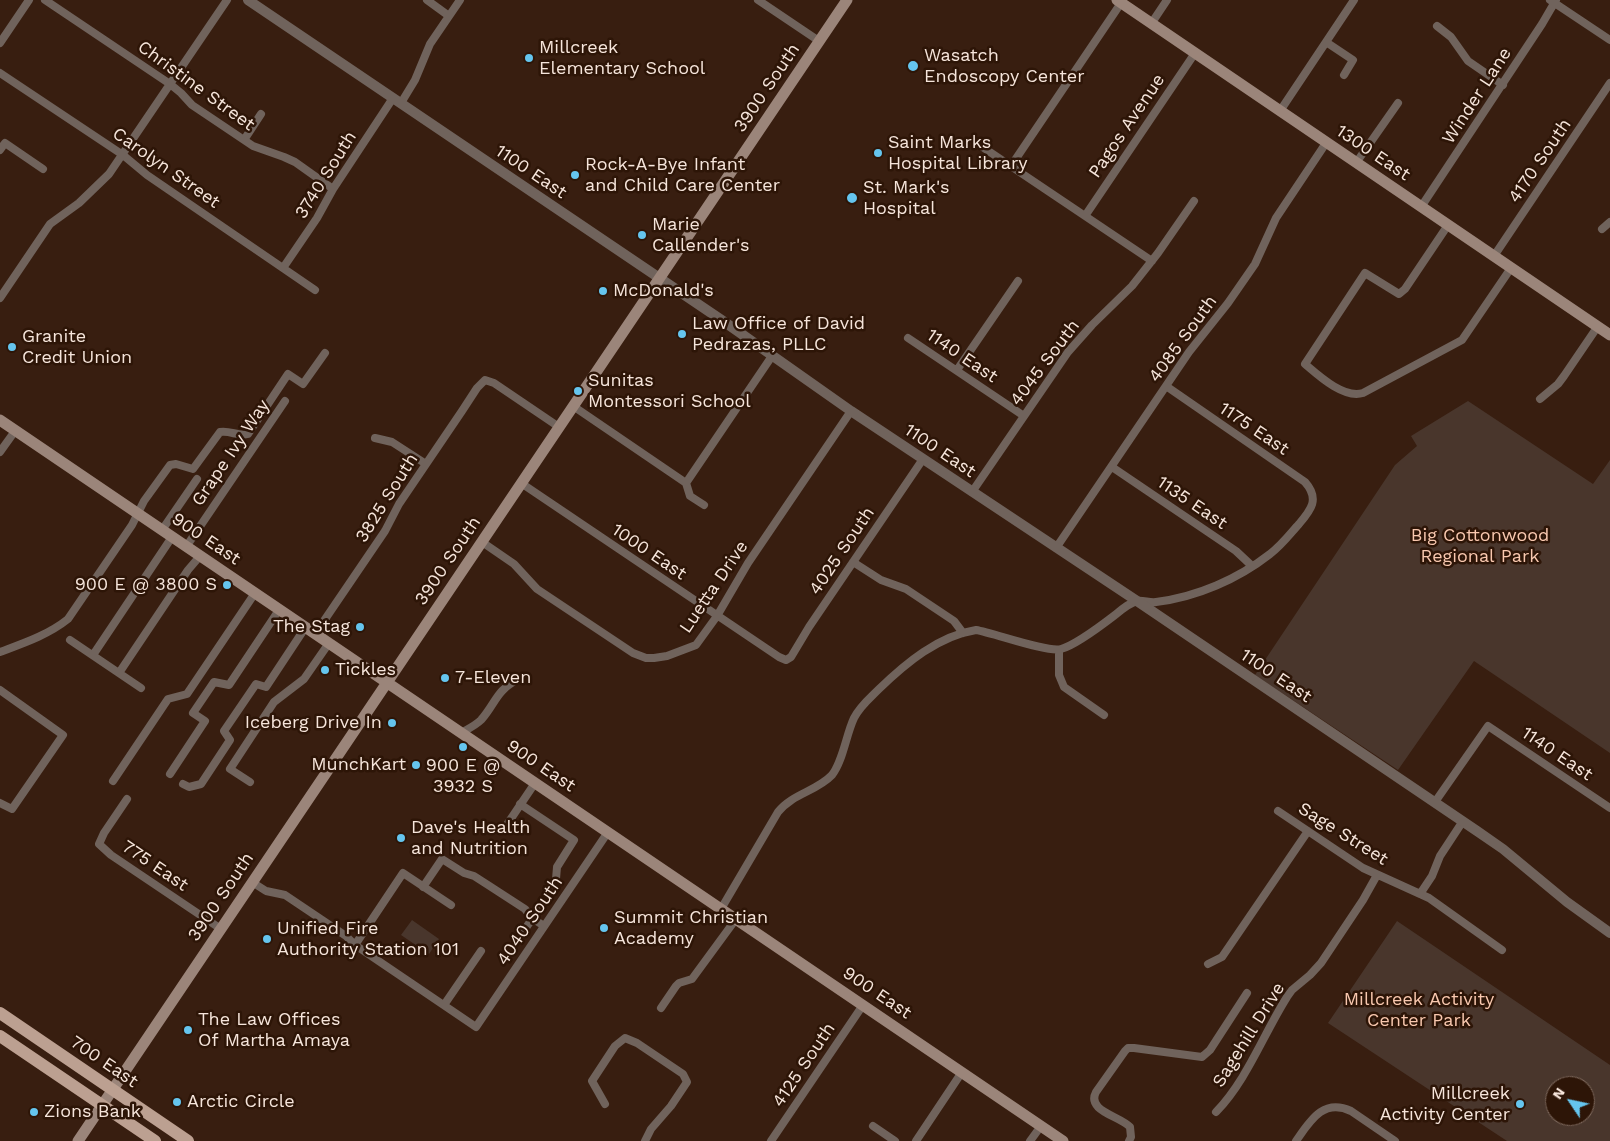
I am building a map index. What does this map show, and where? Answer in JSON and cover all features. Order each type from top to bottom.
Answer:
[{"type":"main road","name":"3900 South","points":[[78,1141],[847,0]]},
{"type":"main road","name":"1300 East","points":[[1119,2],[1610,335]]},
{"type":"main road","name":"900 East","points":[[0,420],[1063,1141]]},
{"type":"main road","name":"700 East","points":[[0,1013],[188,1141]]},
{"type":"main road","name":"700 East","points":[[0,1036],[155,1141]]},
{"type":"street","points":[[0,43],[29,0]]},
{"type":"street","name":"Christine Street","points":[[45,0],[170,84],[192,105],[244,140],[261,150],[295,162],[333,188]]},
{"type":"street","points":[[0,298],[50,224],[79,203],[103,181],[123,155],[227,0]]},
{"type":"street","name":"1100 East","points":[[248,0],[599,239],[660,278],[851,411],[1435,802],[1503,849],[1566,902],[1610,933]]},
{"type":"street","points":[[427,0],[449,16]]},
{"type":"street","name":"3740 South","points":[[283,268],[317,218],[333,188],[397,101],[415,80],[430,44],[460,0]]},
{"type":"street","points":[[758,0],[819,41]]},
{"type":"street","points":[[1151,24],[1167,0]]},
{"type":"street","points":[[1280,112],[1354,0]]},
{"type":"street","points":[[1554,1],[1610,40]]},
{"type":"street","name":"Winder Lane","points":[[1422,207],[1502,86],[1554,1]]},
{"type":"street","points":[[1011,166],[1119,2]]},
{"type":"street","points":[[1438,26],[1450,37],[1468,62],[1502,86]]},
{"type":"street","points":[[1326,42],[1353,60],[1344,75]]},
{"type":"street","name":"Pagos Avenue","points":[[1085,216],[1195,54]]},
{"type":"street","name":"Carolyn Street","points":[[0,73],[123,155],[147,175],[315,290]]},
{"type":"street","name":"4170 South","points":[[1494,256],[1610,83]]},
{"type":"street","points":[[1356,163],[1398,103]]},
{"type":"street","points":[[244,140],[261,114]]},
{"type":"street","points":[[976,142],[1152,261]]},
{"type":"street","points":[[0,150],[5,143],[43,169]]},
{"type":"street","name":"4085 South","points":[[1056,548],[1189,352],[1228,303],[1255,264],[1280,212],[1326,143]]},
{"type":"street","name":"4045 South","points":[[972,492],[1074,345],[1122,297],[1152,261],[1194,201]]},
{"type":"street","points":[[1602,229],[1610,222]]},
{"type":"street","points":[[1448,225],[1405,289],[1399,294],[1364,273],[1305,364],[1346,393],[1358,395],[1364,393],[1462,340],[1511,268]]},
{"type":"street","points":[[957,370],[1018,281]]},
{"type":"street","points":[[1540,399],[1564,376],[1598,326]]},
{"type":"street","name":"1140 East","points":[[908,338],[1024,416]]},
{"type":"street","points":[[0,652],[43,636],[68,619],[138,514],[144,501],[170,465],[176,464],[193,469],[220,432],[248,434],[288,374],[303,384],[325,353]]},
{"type":"street","points":[[686,483],[772,356]]},
{"type":"street","name":"3825 South","points":[[183,784],[189,786],[200,784],[230,740],[224,731],[256,684],[266,687],[310,631],[385,531],[426,464],[477,388],[485,380],[494,383],[559,427]]},
{"type":"street","name":"1175 East","points":[[1166,386],[1310,487],[1313,494],[1312,504],[1308,513],[1282,544],[1252,566]]},
{"type":"street","name":"Grape Ivy Way","points":[[186,546],[285,402]]},
{"type":"street","points":[[574,406],[686,483],[690,496],[704,505]]},
{"type":"street","name":"Luetta Drive","points":[[482,542],[514,564],[531,584],[543,594],[625,649],[646,658],[667,656],[696,645],[718,616],[748,563],[851,411]]},
{"type":"street","points":[[0,452],[15,431]]},
{"type":"street","points":[[376,438],[392,442],[426,464]]},
{"type":"street","name":"4025 South","points":[[786,660],[791,657],[809,627],[923,458]]},
{"type":"street","name":"1135 East","points":[[1112,466],[1236,551],[1252,566]]},
{"type":"street","points":[[93,655],[167,534],[197,479]]},
{"type":"street","name":"1000 East","points":[[521,484],[778,657],[786,660]]},
{"type":"street","points":[[119,673],[188,570],[200,556]]},
{"type":"street","points":[[853,562],[882,580],[906,589],[954,621],[962,633]]},
{"type":"street","points":[[721,909],[781,808],[820,784],[834,772],[855,717],[867,700],[914,657],[962,633],[976,630],[1059,650],[1072,644],[1124,607],[1137,601],[1154,602],[1206,589],[1235,577],[1252,566]]},
{"type":"street","points":[[113,781],[168,699],[187,694],[255,593]]},
{"type":"street","points":[[170,774],[205,721],[193,713],[214,682],[229,685],[280,610]]},
{"type":"street","points":[[70,640],[142,688]]},
{"type":"street","points":[[250,782],[230,769],[274,702],[304,679],[329,643]]},
{"type":"street","points":[[1059,650],[1059,675],[1064,687],[1104,715]]},
{"type":"street","points":[[461,733],[479,722],[502,690],[519,679]]},
{"type":"street","points":[[0,690],[62,735],[12,809],[0,803]]},
{"type":"street","name":"1140 East","points":[[1435,802],[1488,726],[1610,808]]},
{"type":"street","points":[[506,826],[535,783]]},
{"type":"street","name":"775 East","points":[[127,799],[104,833],[99,844],[110,854],[220,929]]},
{"type":"street","points":[[519,938],[555,883],[557,867],[574,840],[520,804]]},
{"type":"street","name":"Sage Street","points":[[1278,811],[1363,868],[1420,894],[1502,950]]},
{"type":"street","points":[[1420,894],[1432,876],[1440,856],[1463,822]]},
{"type":"street","points":[[1208,964],[1222,957],[1308,831]]},
{"type":"street","name":"4040 South","points":[[444,1005],[476,1027],[608,832]]},
{"type":"street","points":[[423,887],[442,859],[464,873],[474,876],[525,909],[532,918],[544,926]]},
{"type":"street","points":[[355,945],[403,873],[451,906]]},
{"type":"street","name":"Sagehill Drive","points":[[1216,1112],[1240,1080],[1286,997],[1321,963],[1369,892],[1377,875]]},
{"type":"street","points":[[252,882],[266,891],[285,895],[444,1005],[481,951]]},
{"type":"street","points":[[661,1008],[679,983],[692,979],[736,919]]},
{"type":"street","points":[[1129,1141],[1132,1131],[1130,1127],[1100,1109],[1094,1103],[1096,1092],[1124,1051],[1128,1048],[1134,1048],[1202,1057],[1210,1050],[1247,993]]},
{"type":"street","name":"4125 South","points":[[771,1141],[863,1005]]},
{"type":"street","points":[[605,1104],[592,1081],[615,1046],[625,1038],[637,1043],[683,1074],[687,1082],[645,1141]]},
{"type":"street","points":[[916,1141],[962,1072]]},
{"type":"street","points":[[1296,1141],[1311,1120],[1319,1113],[1336,1107],[1351,1111],[1395,1141]]},
{"type":"street","points":[[872,1126],[895,1141]]},
{"type":"street","points":[[1030,1141],[1041,1126]]},
{"type":"green space","name":"Big Cottonwood Regional Park","points":[[1468,401],[1593,484],[1610,460],[1610,753],[1474,661],[1398,770],[1255,675],[1395,465],[1417,446],[1411,436]]},
{"type":"green space","points":[[412,920],[439,939],[429,954],[401,935]]},
{"type":"green space","name":"Millcreek Activity Center Park","points":[[1397,921],[1610,1065],[1610,1141],[1507,1141],[1328,1023]]},
{"type":"place","name":"Millcreek Elementary School","points":[[529,58]]},
{"type":"place","name":"Wasatch Endoscopy Center","points":[[913,66]]},
{"type":"place","name":"Saint Marks Hospital Library","points":[[878,153]]},
{"type":"place","name":"Rock-A-Bye Infant and Child Care Center","points":[[575,175]]},
{"type":"place","name":"St. Mark's Hospital","points":[[852,198]]},
{"type":"place","name":"Marie Callender's","points":[[642,235]]},
{"type":"place","name":"McDonald's","points":[[603,291]]},
{"type":"place","name":"Law Office of David Pedrazas, PLLC","points":[[682,334]]},
{"type":"place","name":"Granite Credit Union","points":[[12,347]]},
{"type":"place","name":"Sunitas Montessori School","points":[[578,391]]},
{"type":"place","name":"900 E @ 3800 S","points":[[227,585]]},
{"type":"place","name":"The Stag","points":[[360,627]]},
{"type":"place","name":"Tickles","points":[[325,670]]},
{"type":"place","name":"7-Eleven","points":[[445,678]]},
{"type":"place","name":"Iceberg Drive In","points":[[392,723]]},
{"type":"place","name":"900 E @ 3932 S","points":[[463,747]]},
{"type":"place","name":"MunchKart","points":[[416,765]]},
{"type":"place","name":"Dave's Health and Nutrition","points":[[401,838]]},
{"type":"place","name":"Summit Christian Academy","points":[[604,928]]},
{"type":"place","name":"Unified Fire Authority Station 101","points":[[267,939]]},
{"type":"place","name":"The Law Offices Of Martha Amaya","points":[[188,1030]]},
{"type":"place","name":"Arctic Circle","points":[[177,1102]]},
{"type":"place","name":"Millcreek Activity Center","points":[[1520,1104]]},
{"type":"place","name":"Zions Bank","points":[[34,1112]]}]
